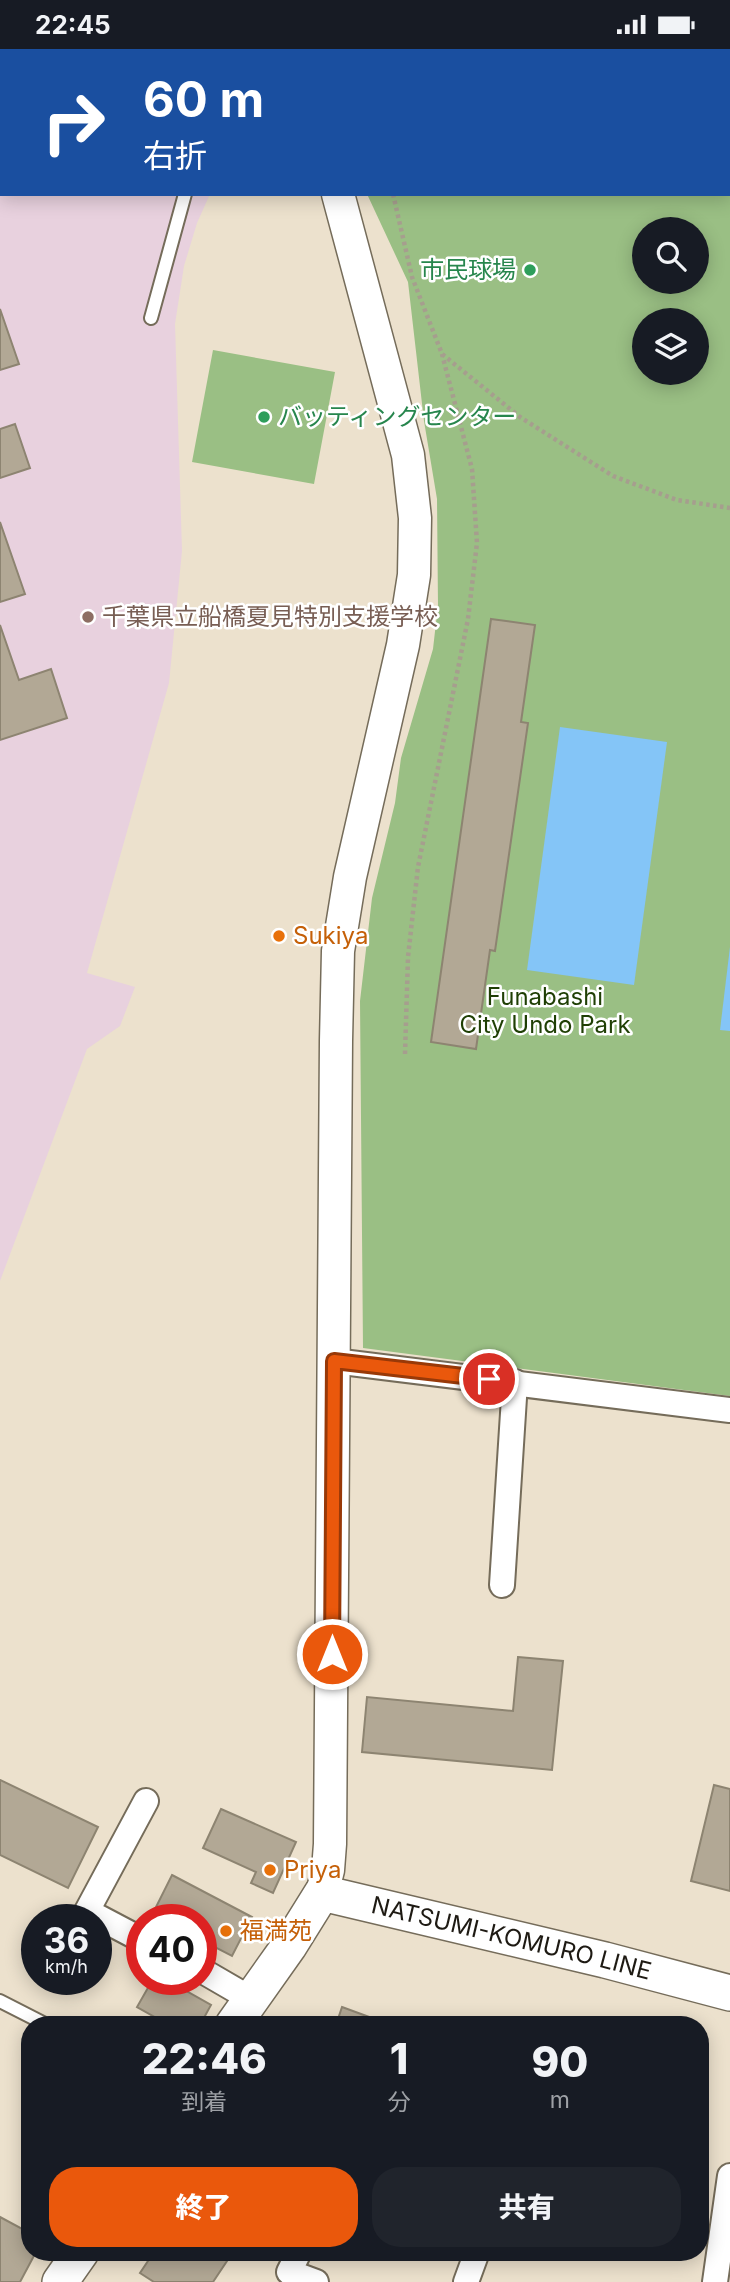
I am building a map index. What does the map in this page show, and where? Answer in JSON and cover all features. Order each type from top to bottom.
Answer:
[{"type":"main road","name":"NATSUMI-KOMURO LINE","points":[[322,1893],[605,1960],[730,1993]]},
{"type":"main road","points":[[242,2012],[322,1893]]},
{"type":"main road","points":[[60,2282],[75,2261]]},
{"type":"street","points":[[322,1893],[328,1870],[330,1844],[338,951],[350,877],[403,645],[414,575],[415,518],[408,455],[339,196]]},
{"type":"street","points":[[334,1361],[730,1411]]},
{"type":"street","points":[[502,1585],[515,1382]]},
{"type":"street","points":[[126,1932],[87,1911],[146,1801]]},
{"type":"street","points":[[217,1986],[242,2012]]},
{"type":"street","points":[[715,2282],[730,2176]]},
{"type":"street","points":[[294,2261],[289,2271],[316,2282]]},
{"type":"street","points":[[466,2282],[474,2261]]},
{"type":"lane","points":[[151,318],[185,196]]},
{"type":"lane","points":[[0,2001],[29,2016]]},
{"type":"path","points":[[393,196],[412,277],[442,354],[472,469],[477,543],[468,619],[418,867],[408,957],[405,1054]]},
{"type":"path","points":[[442,354],[520,417],[613,476],[677,500],[730,508]]},
{"type":"shaded area","name":"千葉県立船橋夏見特別支援学校","points":[[0,196],[209,196],[197,223],[184,266],[175,324],[182,551],[169,683],[87,973],[135,987],[120,1026],[87,1049],[0,1281]]},
{"type":"green space","name":"Funabashi City Undo Park","points":[[368,196],[730,196],[730,1396],[363,1348],[360,1001],[372,898],[395,803],[401,758],[433,649],[438,605],[437,499],[424,421],[408,282]]},
{"type":"green space","name":"バッティングセンター","points":[[213,350],[335,372],[314,484],[192,462]]},
{"type":"water","points":[[560,727],[667,742],[634,985],[527,970]]},
{"type":"water","points":[[730,947],[730,1031],[720,1030]]},
{"type":"building","points":[[0,309],[19,364],[0,370]]},
{"type":"building","points":[[15,424],[30,468],[0,478],[0,429]]},
{"type":"building","points":[[0,522],[25,594],[0,602]]},
{"type":"building","points":[[491,619],[535,625],[521,722],[528,723],[495,951],[490,950],[476,1049],[431,1042]]},
{"type":"building","points":[[0,625],[19,680],[51,669],[67,718],[0,740]]},
{"type":"building","points":[[518,1657],[563,1661],[552,1770],[362,1752],[367,1697],[513,1711]]},
{"type":"building","points":[[0,1780],[98,1827],[68,1888],[0,1855]]},
{"type":"building","points":[[714,1785],[730,1789],[730,1891],[691,1881]]},
{"type":"building","points":[[221,1809],[296,1842],[273,1893],[251,1883],[256,1872],[203,1848]]},
{"type":"building","points":[[172,1875],[252,1917],[232,1956],[217,1948],[217,1904],[158,1904]]},
{"type":"building","points":[[144,1995],[193,1995],[211,2005],[205,2016],[153,2016],[137,2007]]},
{"type":"building","points":[[342,2007],[366,2016],[339,2016]]},
{"type":"building","points":[[0,2217],[21,2228],[21,2261],[31,2261],[20,2282],[0,2282]]},
{"type":"building","points":[[148,2261],[227,2261],[213,2282],[154,2282],[140,2273]]},
{"type":"place","name":"市民球場","points":[[530,270]]},
{"type":"place","name":"バッティングセンター","points":[[264,417]]},
{"type":"place","name":"千葉県立船橋夏見特別支援学校","points":[[88,617]]},
{"type":"place","name":"Sukiya","points":[[279,936]]},
{"type":"place","name":"Priya","points":[[270,1870]]},
{"type":"place","name":"福満苑","points":[[226,1931]]},
{"type":"route","points":[[332,1654],[334,1361],[489,1379]]}]
